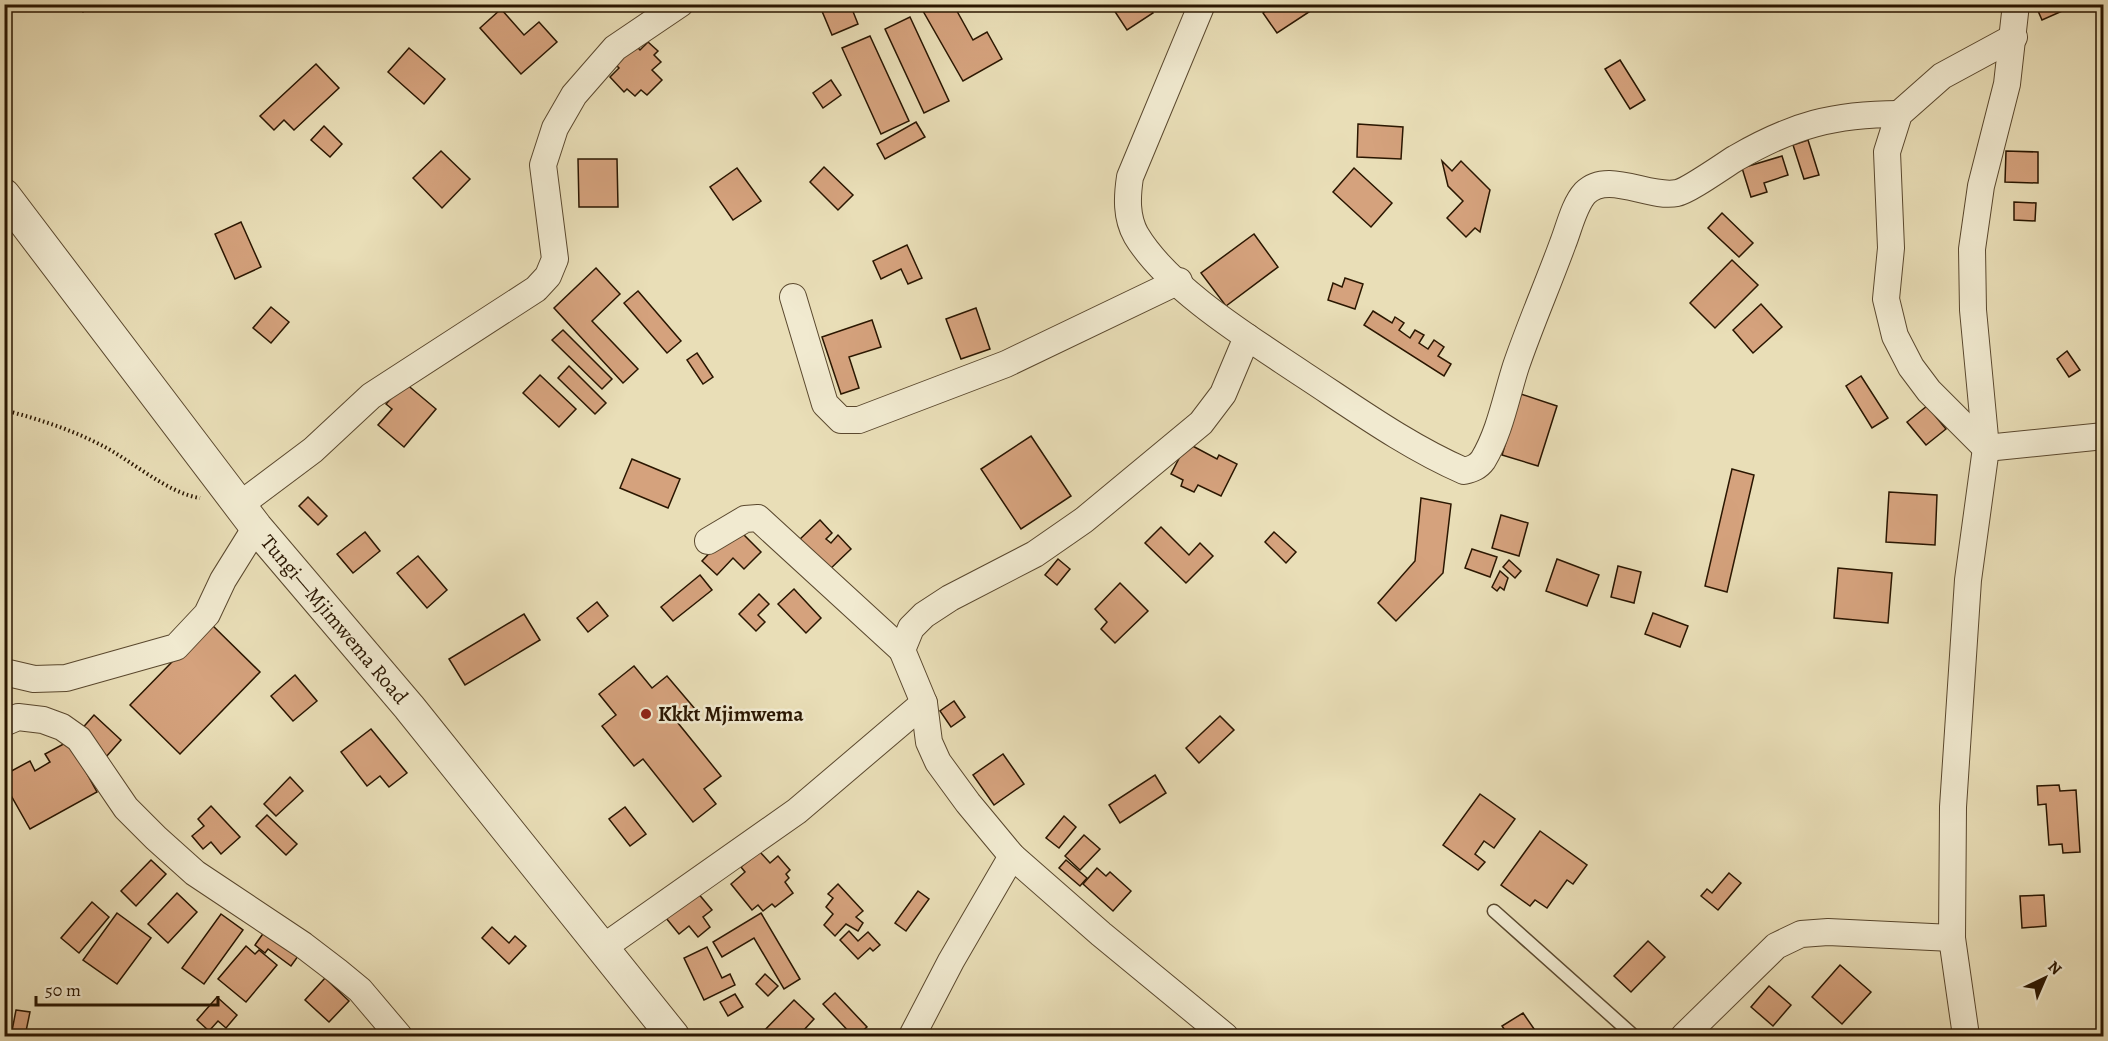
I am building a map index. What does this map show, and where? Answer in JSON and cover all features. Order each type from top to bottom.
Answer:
[{"type":"street","points":[[4,672],[34,679],[66,678],[176,647],[207,614],[248,515],[313,450],[371,396],[536,289],[548,276],[555,259],[543,165],[555,129],[574,95],[615,48],[680,4]]},
{"type":"street","points":[[1202,4],[1130,177],[1126,203],[1135,233],[1158,263],[1247,337],[1377,424],[1464,471],[1474,469],[1482,462],[1494,437],[1517,365],[1583,195],[1594,186],[1609,184],[1660,194],[1679,193],[1761,144],[1820,121],[1856,114],[1899,114]]},
{"type":"street","points":[[1966,1036],[1952,938],[1953,807],[1967,592],[1986,448],[1973,310],[1972,249],[1981,186],[2007,84],[2016,4]]},
{"type":"street","points":[[1986,448],[1929,391],[1911,367],[1895,336],[1886,299],[1891,248],[1887,152],[1899,114],[1942,76],[2014,37]]},
{"type":"street","name":"Tungi—Mjimwema Road","points":[[4,195],[248,515],[409,707],[673,1036]]},
{"type":"street","points":[[793,297],[825,404],[841,420],[859,420],[1006,364],[1179,282]]},
{"type":"street","points":[[902,650],[911,628],[924,615],[950,598],[1035,554],[1084,520],[1201,423],[1223,394],[1247,337]]},
{"type":"street","points":[[1986,448],[2103,436]]},
{"type":"street","points":[[708,541],[745,519],[758,518],[902,650],[924,703],[929,742],[938,762],[1012,856],[1101,934],[1225,1036]]},
{"type":"street","points":[[601,949],[797,811],[924,703]]},
{"type":"street","points":[[4,723],[18,717],[43,720],[62,727],[79,739],[126,808],[156,838],[195,873],[303,945],[337,971],[360,990],[399,1036]]},
{"type":"street","points":[[912,1036],[951,961],[1012,856]]},
{"type":"street","points":[[1684,1036],[1776,946],[1802,934],[1828,932],[1952,938]]},
{"type":"lane","points":[[1494,911],[1634,1036]]},
{"type":"path","points":[[4,410],[48,422],[102,445],[193,496],[248,515]]},
{"type":"building","points":[[77,4],[92,4],[83,12]]},
{"type":"building","points":[[819,4],[850,4],[858,24],[832,35]]},
{"type":"building","points":[[919,4],[953,4],[973,40],[987,32],[1002,59],[963,81]]},
{"type":"building","points":[[1110,4],[1148,4],[1153,13],[1127,30]]},
{"type":"building","points":[[1275,4],[1308,4],[1312,10],[1277,33],[1263,13]]},
{"type":"building","points":[[2035,4],[2078,4],[2042,20]]},
{"type":"building","points":[[501,9],[524,35],[539,22],[557,42],[521,74],[480,28]]},
{"type":"building","points":[[910,17],[949,101],[924,113],[885,29]]},
{"type":"building","points":[[870,36],[909,121],[881,134],[842,48]]},
{"type":"building","points":[[632,41],[640,50],[648,42],[658,51],[654,55],[661,62],[652,70],[662,80],[647,95],[641,90],[635,96],[627,89],[624,92],[610,77],[619,68],[612,61]]},
{"type":"building","points":[[409,48],[445,79],[424,104],[388,72]]},
{"type":"building","points":[[1620,60],[1645,100],[1630,109],[1605,69]]},
{"type":"building","points":[[316,64],[339,88],[294,130],[284,120],[274,130],[260,116]]},
{"type":"building","points":[[831,80],[841,95],[823,108],[813,93]]},
{"type":"building","points":[[916,122],[925,137],[885,159],[877,144]]},
{"type":"building","points":[[1358,124],[1403,127],[1401,159],[1357,157]]},
{"type":"building","points":[[324,126],[342,144],[330,157],[311,140]]},
{"type":"building","points":[[1808,140],[1819,175],[1804,179],[1793,145]]},
{"type":"building","points":[[441,151],[470,179],[442,208],[413,178]]},
{"type":"building","points":[[2006,151],[2038,152],[2038,183],[2005,182]]},
{"type":"building","points":[[1782,156],[1788,175],[1764,183],[1767,192],[1751,197],[1742,168]]},
{"type":"building","points":[[578,159],[617,159],[618,207],[579,207]]},
{"type":"building","points":[[1442,161],[1452,171],[1461,161],[1490,190],[1480,232],[1475,228],[1466,237],[1447,218],[1463,201],[1448,186]]},
{"type":"building","points":[[824,167],[853,195],[838,210],[810,182]]},
{"type":"building","points":[[737,168],[761,201],[733,220],[710,187]]},
{"type":"building","points":[[1354,168],[1392,203],[1371,227],[1333,192]]},
{"type":"building","points":[[2014,202],[2036,203],[2035,221],[2014,220]]},
{"type":"building","points":[[1722,213],[1753,243],[1739,257],[1708,228]]},
{"type":"building","points":[[241,222],[261,267],[235,279],[215,234]]},
{"type":"building","points":[[1254,234],[1278,267],[1226,306],[1201,273]]},
{"type":"building","points":[[907,245],[922,278],[908,284],[901,269],[881,279],[873,261]]},
{"type":"building","points":[[1732,260],[1758,285],[1715,328],[1690,303]]},
{"type":"building","points":[[596,268],[620,294],[592,321],[638,369],[623,383],[554,308]]},
{"type":"building","points":[[1345,278],[1363,284],[1355,309],[1328,300],[1333,283],[1342,287]]},
{"type":"building","points":[[638,291],[681,341],[667,353],[624,303]]},
{"type":"building","points":[[1761,304],[1782,327],[1753,353],[1733,330]]},
{"type":"building","points":[[271,307],[289,322],[271,343],[253,328]]},
{"type":"building","points":[[976,308],[990,349],[961,359],[946,319]]},
{"type":"building","points":[[1373,311],[1392,323],[1395,317],[1404,323],[1399,330],[1410,338],[1415,330],[1424,335],[1419,343],[1428,349],[1434,340],[1444,347],[1438,356],[1451,364],[1444,376],[1364,325]]},
{"type":"building","points":[[872,320],[881,347],[849,357],[859,388],[841,394],[822,337]]},
{"type":"building","points":[[563,330],[612,379],[602,389],[552,340]]},
{"type":"building","points":[[2067,351],[2080,370],[2069,377],[2057,359]]},
{"type":"building","points":[[697,353],[713,377],[703,384],[687,360]]},
{"type":"building","points":[[569,366],[606,403],[595,414],[558,378]]},
{"type":"building","points":[[540,375],[576,409],[559,427],[523,393]]},
{"type":"building","points":[[1861,376],[1888,418],[1872,428],[1846,386]]},
{"type":"building","points":[[405,383],[436,409],[404,447],[378,425],[392,409],[386,404]]},
{"type":"building","points":[[1521,394],[1557,406],[1538,466],[1502,455]]},
{"type":"building","points":[[1927,406],[1946,429],[1926,445],[1907,422]]},
{"type":"building","points":[[1031,436],[1071,496],[1021,529],[981,469]]},
{"type":"building","points":[[1187,443],[1217,459],[1219,455],[1237,464],[1221,496],[1198,485],[1194,492],[1181,486],[1183,480],[1171,474]]},
{"type":"building","points":[[632,459],[680,479],[668,508],[620,488]]},
{"type":"building","points":[[1732,469],[1754,475],[1727,592],[1705,586]]},
{"type":"building","points":[[1889,492],[1937,495],[1935,545],[1886,542]]},
{"type":"building","points":[[308,497],[327,516],[318,525],[299,506]]},
{"type":"building","points":[[1421,498],[1451,504],[1443,573],[1396,621],[1378,603],[1415,561]]},
{"type":"building","points":[[1501,515],[1528,523],[1519,556],[1492,548]]},
{"type":"building","points":[[820,520],[832,533],[826,539],[831,543],[838,535],[851,549],[827,572],[798,541]]},
{"type":"building","points":[[735,526],[761,552],[744,569],[733,558],[717,575],[702,561]]},
{"type":"building","points":[[1161,527],[1189,555],[1200,543],[1213,556],[1186,583],[1145,543]]},
{"type":"building","points":[[365,532],[380,551],[353,573],[337,554]]},
{"type":"building","points":[[1274,532],[1296,552],[1286,563],[1265,542]]},
{"type":"building","points":[[1472,549],[1497,557],[1490,577],[1465,568]]},
{"type":"building","points":[[418,556],[447,590],[427,608],[397,573]]},
{"type":"building","points":[[1058,559],[1070,569],[1057,585],[1045,575]]},
{"type":"building","points":[[1557,559],[1599,575],[1587,606],[1546,591]]},
{"type":"building","points":[[1509,560],[1521,571],[1515,578],[1503,567]]},
{"type":"building","points":[[1618,566],[1641,572],[1634,603],[1611,597]]},
{"type":"building","points":[[1838,568],[1892,573],[1888,623],[1834,618]]},
{"type":"building","points":[[1500,571],[1508,578],[1504,590],[1500,587],[1497,591],[1492,587]]},
{"type":"building","points":[[700,575],[712,590],[673,621],[661,607]]},
{"type":"building","points":[[1120,583],[1148,611],[1115,643],[1101,629],[1107,622],[1095,609]]},
{"type":"building","points":[[794,589],[821,618],[806,633],[778,604]]},
{"type":"building","points":[[759,594],[769,604],[758,615],[765,622],[756,631],[739,614]]},
{"type":"building","points":[[597,602],[608,616],[588,632],[577,618]]},
{"type":"building","points":[[1653,613],[1688,626],[1680,647],[1645,634]]},
{"type":"building","points":[[524,614],[540,640],[465,685],[449,659]]},
{"type":"building","points":[[210,623],[260,672],[180,754],[130,705]]},
{"type":"building","points":[[634,666],[652,688],[667,676],[695,709],[678,723],[721,776],[704,789],[716,804],[693,822],[643,759],[634,766],[602,726],[616,715],[599,694]]},
{"type":"building","points":[[295,675],[317,701],[293,721],[271,696]]},
{"type":"building","points":[[954,701],[965,717],[951,727],[940,711]]},
{"type":"building","points":[[94,715],[121,740],[106,757],[79,732]]},
{"type":"building","points":[[1220,716],[1234,730],[1199,763],[1186,748]]},
{"type":"building","points":[[371,729],[407,773],[389,787],[380,776],[367,786],[341,752]]},
{"type":"building","points":[[69,741],[97,792],[30,829],[4,783],[4,775],[30,761],[35,771],[50,762],[45,754]]},
{"type":"building","points":[[1003,754],[1024,784],[994,805],[973,775]]},
{"type":"building","points":[[1155,775],[1166,793],[1120,823],[1109,805]]},
{"type":"building","points":[[290,777],[303,791],[276,816],[264,804]]},
{"type":"building","points":[[2101,777],[2104,777],[2104,823],[2098,823]]},
{"type":"building","points":[[2059,785],[2060,791],[2076,790],[2080,852],[2063,853],[2062,844],[2049,845],[2046,804],[2038,805],[2037,786]]},
{"type":"building","points":[[1480,794],[1515,819],[1494,848],[1484,841],[1475,854],[1485,862],[1478,870],[1443,845]]},
{"type":"building","points":[[211,806],[240,837],[221,854],[211,842],[203,849],[192,836],[204,826],[198,819]]},
{"type":"building","points":[[625,807],[646,834],[630,846],[609,819]]},
{"type":"building","points":[[267,815],[297,844],[286,855],[256,826]]},
{"type":"building","points":[[1064,816],[1076,827],[1059,848],[1046,838]]},
{"type":"building","points":[[1540,831],[1587,865],[1573,884],[1567,880],[1547,908],[1535,900],[1530,906],[1501,885]]},
{"type":"building","points":[[1084,835],[1100,849],[1080,870],[1065,856]]},
{"type":"building","points":[[760,852],[770,863],[778,856],[790,870],[786,874],[789,878],[785,882],[793,893],[775,907],[772,904],[763,911],[758,905],[752,910],[731,884],[745,872],[741,867]]},
{"type":"building","points":[[151,860],[166,874],[136,906],[121,891]]},
{"type":"building","points":[[1066,860],[1087,878],[1080,886],[1059,868]]},
{"type":"building","points":[[1097,868],[1106,876],[1110,872],[1131,891],[1113,911],[1083,884]]},
{"type":"building","points":[[1729,873],[1741,883],[1718,910],[1701,896],[1707,889],[1712,893]]},
{"type":"building","points":[[838,884],[863,911],[856,917],[863,923],[858,931],[846,924],[835,936],[824,925],[833,914],[826,907],[833,898],[828,894]]},
{"type":"building","points":[[918,891],[929,899],[906,931],[895,923]]},
{"type":"building","points":[[697,892],[712,910],[703,917],[710,927],[698,937],[689,926],[679,934],[666,918]]},
{"type":"building","points":[[177,893],[197,912],[168,943],[148,924]]},
{"type":"building","points":[[2044,895],[2046,926],[2022,928],[2020,896]]},
{"type":"building","points":[[92,902],[109,917],[79,953],[61,938]]},
{"type":"building","points":[[117,913],[151,938],[117,984],[83,960]]},
{"type":"building","points":[[761,913],[800,979],[784,989],[754,938],[722,957],[713,942]]},
{"type":"building","points":[[221,914],[243,930],[204,984],[182,968]]},
{"type":"building","points":[[492,927],[509,943],[515,936],[526,946],[509,964],[482,938]]},
{"type":"building","points":[[267,928],[301,952],[291,966],[268,949],[265,953],[255,945]]},
{"type":"building","points":[[849,931],[858,941],[868,932],[880,945],[873,951],[870,948],[858,959],[840,940]]},
{"type":"building","points":[[1648,941],[1665,957],[1631,992],[1614,976]]},
{"type":"building","points":[[246,946],[255,954],[259,950],[277,965],[246,1002],[218,979]]},
{"type":"building","points":[[707,947],[722,978],[730,974],[735,985],[704,1000],[684,958]]},
{"type":"building","points":[[1840,965],[1871,992],[1842,1024],[1812,997]]},
{"type":"building","points":[[765,974],[778,986],[768,996],[756,984]]},
{"type":"building","points":[[325,978],[349,1001],[329,1022],[305,1000]]},
{"type":"building","points":[[1769,986],[1791,1005],[1773,1026],[1751,1007]]},
{"type":"building","points":[[835,993],[867,1027],[856,1036],[853,1036],[823,1004]]},
{"type":"building","points":[[735,994],[743,1007],[728,1016],[720,1002]]},
{"type":"building","points":[[217,997],[237,1015],[226,1028],[218,1021],[209,1031],[197,1020]]},
{"type":"building","points":[[794,1000],[814,1019],[803,1031],[808,1036],[759,1036]]},
{"type":"building","points":[[16,1010],[30,1012],[25,1036],[11,1036]]},
{"type":"building","points":[[1523,1013],[1539,1036],[1509,1036],[1502,1026]]},
{"type":"place","name":"Kkkt Mjimwema","points":[[646,714]]}]
